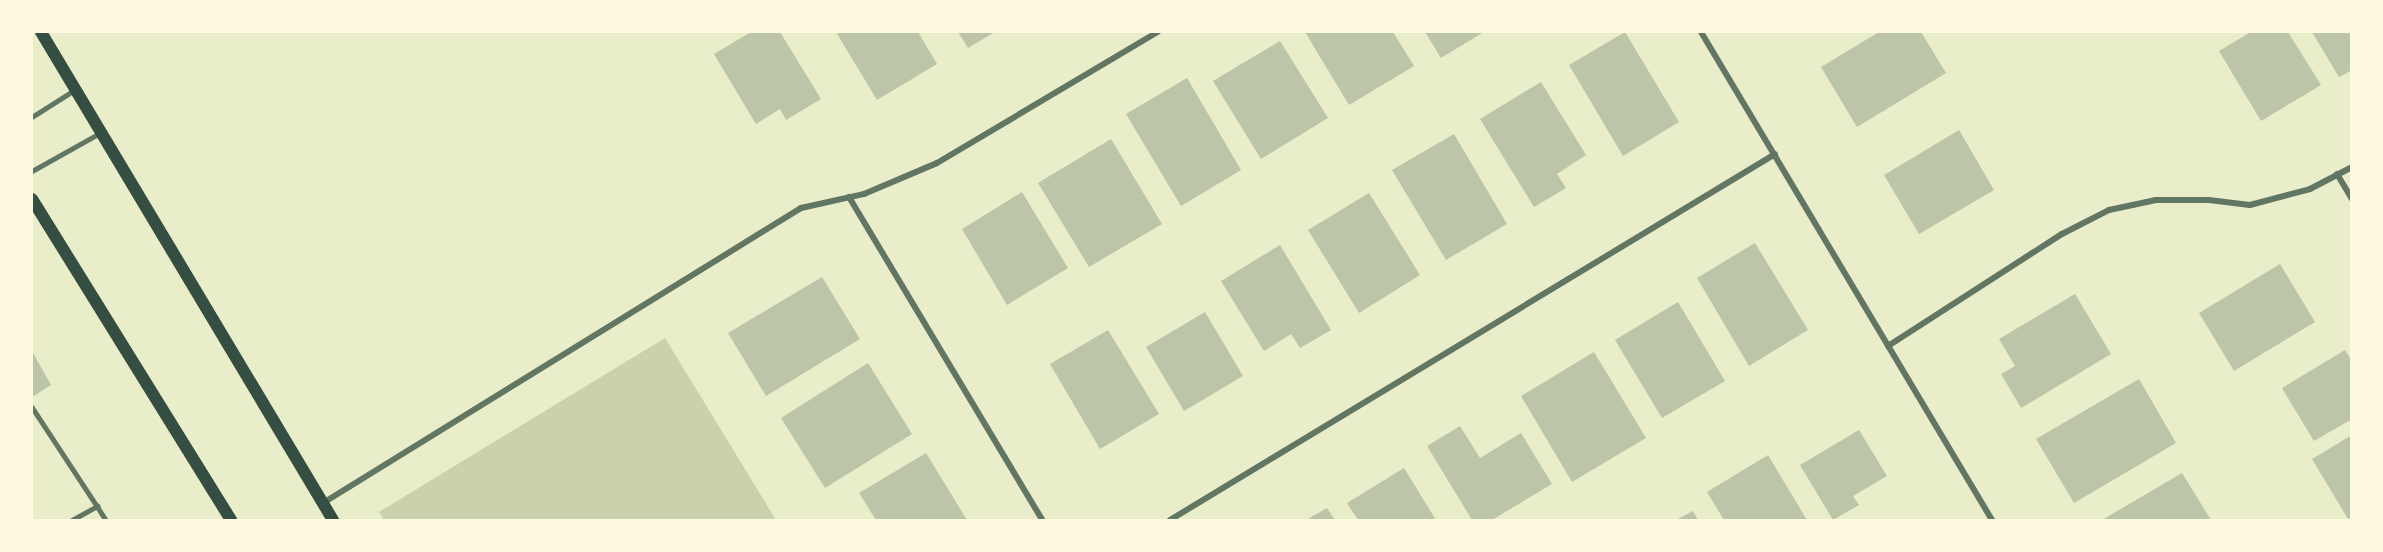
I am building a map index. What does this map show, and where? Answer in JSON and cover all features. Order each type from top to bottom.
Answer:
[{"type":"main road","points":[[41,32],[333,520]]},
{"type":"main road","points":[[32,199],[231,520]]},
{"type":"street","points":[[323,503],[801,208],[849,197],[937,163],[1158,32]]},
{"type":"street","points":[[1701,32],[1992,520]]},
{"type":"street","points":[[1170,520],[1775,154]]},
{"type":"street","points":[[1888,346],[2062,234],[2109,210],[2156,200],[2250,205],[2310,189],[2352,167]]},
{"type":"street","points":[[2337,174],[2352,199]]},
{"type":"street","points":[[849,197],[1041,520]]},
{"type":"lane","points":[[32,117],[76,90]]},
{"type":"lane","points":[[32,171],[101,132]]},
{"type":"lane","points":[[32,407],[106,520]]},
{"type":"lane","points":[[72,520],[97,506]]},
{"type":"green space","points":[[665,338],[776,520],[384,520],[379,512]]},
{"type":"building","points":[[751,32],[780,32],[821,99],[786,120],[780,109],[756,124],[714,54]]},
{"type":"building","points":[[836,32],[918,32],[937,64],[877,100]]},
{"type":"building","points":[[958,32],[995,32],[968,48]]},
{"type":"building","points":[[1305,32],[1393,32],[1414,66],[1349,105]]},
{"type":"building","points":[[1425,32],[1484,32],[1441,58]]},
{"type":"building","points":[[1625,32],[1679,122],[1623,156],[1569,65]]},
{"type":"building","points":[[1879,32],[1921,32],[1946,73],[1857,127],[1821,67]]},
{"type":"building","points":[[2251,32],[2288,32],[2321,85],[2261,121],[2219,51]]},
{"type":"building","points":[[2312,32],[2352,32],[2352,70],[2339,77]]},
{"type":"building","points":[[1280,41],[1328,118],[1261,159],[1213,81]]},
{"type":"building","points":[[1187,78],[1241,170],[1181,206],[1126,114]]},
{"type":"building","points":[[1541,82],[1586,155],[1557,174],[1566,188],[1534,207],[1480,119]]},
{"type":"building","points":[[1959,130],[1994,190],[1919,234],[1884,175]]},
{"type":"building","points":[[1454,134],[1507,224],[1446,260],[1392,170]]},
{"type":"building","points":[[1111,139],[1162,224],[1089,267],[1038,183]]},
{"type":"building","points":[[1022,192],[1068,268],[1007,305],[962,229]]},
{"type":"building","points":[[1369,193],[1420,275],[1359,313],[1308,230]]},
{"type":"building","points":[[1755,243],[1808,330],[1749,366],[1697,278]]},
{"type":"building","points":[[1280,245],[1331,330],[1300,348],[1291,334],[1264,351],[1221,281]]},
{"type":"building","points":[[2280,264],[2315,322],[2234,371],[2199,313]]},
{"type":"building","points":[[822,277],[860,339],[766,396],[728,333]]},
{"type":"building","points":[[2075,294],[2111,354],[2021,408],[2001,374],[2015,366],[1999,339]]},
{"type":"building","points":[[1678,302],[1725,381],[1662,418],[1615,340]]},
{"type":"building","points":[[1205,312],[1243,376],[1184,411],[1146,347]]},
{"type":"building","points":[[1108,330],[1159,414],[1100,449],[1050,364]]},
{"type":"building","points":[[2345,350],[2352,361],[2352,419],[2314,441],[2282,388]]},
{"type":"building","points":[[32,351],[51,385],[32,397]]},
{"type":"building","points":[[1594,352],[1646,438],[1572,482],[1521,396]]},
{"type":"building","points":[[868,363],[912,434],[825,488],[781,418]]},
{"type":"building","points":[[2139,379],[2176,443],[2074,503],[2036,439]]},
{"type":"building","points":[[1460,426],[1480,458],[1521,433],[1552,484],[1492,520],[1472,520],[1427,446]]},
{"type":"building","points":[[1859,430],[1887,476],[1853,496],[1859,505],[1833,520],[1800,465]]},
{"type":"building","points":[[2352,435],[2352,517],[2348,519],[2312,459]]},
{"type":"building","points":[[926,453],[967,520],[876,520],[859,493]]},
{"type":"building","points":[[1768,455],[1807,520],[1724,520],[1707,492]]},
{"type":"building","points":[[1404,468],[1436,520],[1358,520],[1347,503]]},
{"type":"building","points":[[2182,473],[2211,520],[2102,520]]},
{"type":"building","points":[[1327,508],[1335,520],[1306,520]]},
{"type":"building","points":[[1693,511],[1698,520],[1676,520]]}]
